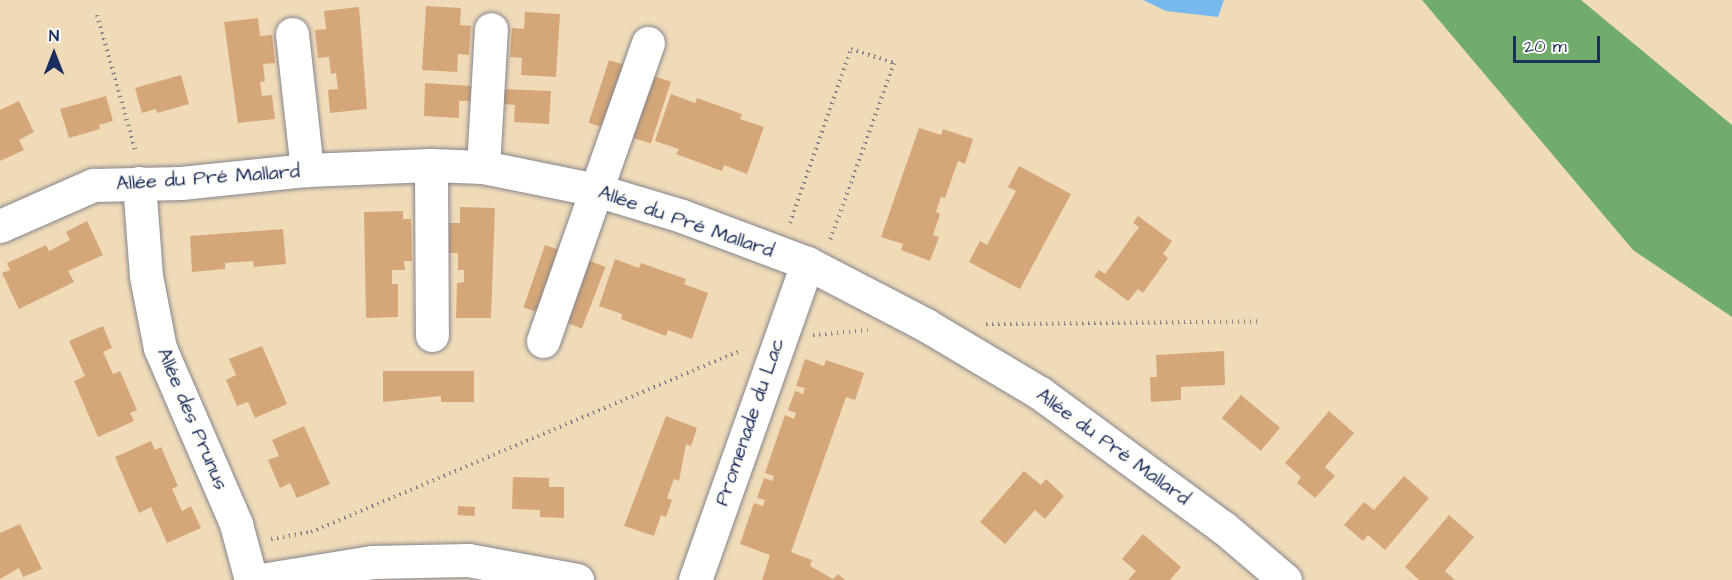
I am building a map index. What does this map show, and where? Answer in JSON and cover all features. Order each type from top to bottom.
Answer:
[{"type":"street","points":[[483,167],[491,29]]},
{"type":"street","points":[[292,34],[307,170]]},
{"type":"street","points":[[543,341],[648,43]]},
{"type":"street","name":"Allée du Pré Mallard","points":[[0,226],[93,185],[307,170],[431,165],[483,167],[596,190],[682,216],[802,262],[926,325],[1040,393],[1224,528],[1265,574]]},
{"type":"street","points":[[431,165],[432,335]]},
{"type":"street","name":"Allée des Prunus","points":[[140,183],[146,276],[160,348],[236,524],[251,580]]},
{"type":"street","name":"Promenade du Lac","points":[[695,580],[802,262]]},
{"type":"street","points":[[261,580],[383,561],[468,560],[557,578]]},
{"type":"path","points":[[97,15],[135,143],[140,183]]},
{"type":"path","points":[[851,49],[894,63],[802,262],[851,49]]},
{"type":"green space","points":[[1422,0],[1581,0],[1732,125],[1732,317],[1633,250]]},
{"type":"water","points":[[1143,0],[1224,0],[1218,17],[1166,11]]},
{"type":"building","points":[[426,6],[461,8],[460,25],[471,26],[469,55],[458,54],[457,72],[422,70]]},
{"type":"building","points":[[359,7],[367,109],[330,113],[328,90],[338,89],[336,73],[331,74],[329,57],[318,58],[315,30],[326,29],[324,11]]},
{"type":"building","points":[[525,12],[560,14],[556,77],[521,75],[522,58],[510,57],[512,28],[524,29]]},
{"type":"building","points":[[258,18],[260,36],[272,35],[275,63],[263,64],[265,81],[260,82],[262,96],[272,95],[275,119],[238,123],[224,22]]},
{"type":"building","points":[[609,60],[630,67],[610,130],[589,123]]},
{"type":"building","points":[[181,75],[189,104],[157,113],[156,109],[142,113],[135,88]]},
{"type":"building","points":[[650,75],[671,82],[651,144],[630,137]]},
{"type":"building","points":[[425,83],[472,86],[471,101],[459,101],[459,118],[424,116]]},
{"type":"building","points":[[504,89],[551,91],[549,124],[514,122],[515,105],[503,104]]},
{"type":"building","points":[[671,94],[695,103],[697,98],[742,114],[740,119],[764,127],[747,174],[724,165],[722,171],[676,154],[679,149],[655,141]]},
{"type":"building","points":[[106,96],[113,121],[99,125],[100,129],[69,138],[60,109]]},
{"type":"building","points":[[19,101],[34,132],[19,140],[24,150],[0,161],[0,110]]},
{"type":"building","points":[[919,128],[941,135],[943,129],[973,139],[965,164],[958,161],[945,198],[941,197],[936,212],[940,214],[933,235],[939,237],[930,261],[901,250],[903,244],[881,237]]},
{"type":"building","points":[[1019,166],[1071,194],[1020,289],[969,262],[980,241],[987,245],[1016,191],[1008,187]]},
{"type":"building","points":[[460,207],[495,208],[491,318],[456,318],[457,283],[464,282],[464,270],[458,270],[458,253],[447,253],[448,223],[460,223]]},
{"type":"building","points":[[403,211],[403,219],[411,219],[412,261],[404,261],[405,270],[392,270],[392,284],[398,284],[398,317],[366,318],[364,212]]},
{"type":"building","points":[[1138,216],[1172,241],[1163,254],[1168,258],[1143,293],[1138,289],[1128,301],[1094,276],[1099,270],[1105,274],[1139,227],[1133,223]]},
{"type":"building","points":[[87,221],[103,255],[68,271],[74,282],[19,309],[2,273],[10,270],[7,263],[46,245],[49,251],[70,240],[66,232]]},
{"type":"building","points":[[283,229],[286,264],[254,267],[253,261],[225,263],[225,269],[192,272],[190,236]]},
{"type":"building","points":[[545,245],[565,252],[543,314],[524,307]]},
{"type":"building","points":[[585,259],[606,267],[582,329],[561,321]]},
{"type":"building","points":[[615,259],[639,268],[641,263],[686,279],[684,284],[708,293],[692,339],[668,330],[666,336],[621,319],[622,314],[599,306]]},
{"type":"building","points":[[103,326],[112,348],[103,352],[113,374],[120,371],[137,410],[130,413],[134,421],[98,437],[74,381],[85,376],[69,341]]},
{"type":"building","points":[[262,346],[287,404],[255,418],[248,402],[237,406],[226,380],[236,375],[229,359]]},
{"type":"building","points":[[1224,351],[1225,385],[1181,387],[1181,400],[1151,402],[1150,377],[1157,377],[1156,355]]},
{"type":"building","points":[[805,359],[824,366],[826,360],[864,373],[855,400],[846,397],[791,552],[812,560],[810,566],[833,579],[838,574],[845,580],[762,580],[770,555],[740,544],[754,503],[763,506],[765,500],[757,498],[764,478],[772,481],[774,476],[765,473],[785,415],[794,419],[796,413],[788,410],[795,391],[803,394],[805,388],[796,386]]},
{"type":"building","points":[[383,371],[474,371],[474,402],[441,402],[441,396],[383,402]]},
{"type":"building","points":[[1241,395],[1280,428],[1261,451],[1222,418]]},
{"type":"building","points":[[1329,411],[1354,433],[1325,467],[1335,476],[1315,498],[1297,483],[1301,477],[1285,463]]},
{"type":"building","points":[[666,416],[697,428],[691,446],[686,444],[679,481],[674,479],[667,498],[672,500],[666,517],[661,515],[654,536],[624,526]]},
{"type":"building","points":[[304,426],[330,484],[297,498],[290,483],[280,488],[268,460],[279,456],[272,440]]},
{"type":"building","points":[[151,441],[155,450],[161,447],[178,486],[172,489],[182,511],[191,506],[201,528],[167,543],[151,507],[139,513],[115,457]]},
{"type":"building","points":[[1024,471],[1041,485],[1046,479],[1064,496],[1045,519],[1035,510],[1005,544],[980,522]]},
{"type":"building","points":[[1404,476],[1429,498],[1385,550],[1368,535],[1363,541],[1344,525],[1364,502],[1374,510]]},
{"type":"building","points":[[513,477],[549,478],[549,487],[564,487],[564,518],[540,517],[540,510],[512,509]]},
{"type":"building","points":[[458,506],[475,507],[475,516],[458,515]]},
{"type":"building","points":[[1449,515],[1474,537],[1445,571],[1455,580],[1419,580],[1405,567]]},
{"type":"building","points":[[20,524],[42,569],[23,577],[19,568],[0,579],[0,533]]},
{"type":"building","points":[[1143,534],[1181,567],[1170,580],[1128,580],[1136,571],[1122,559]]}]
